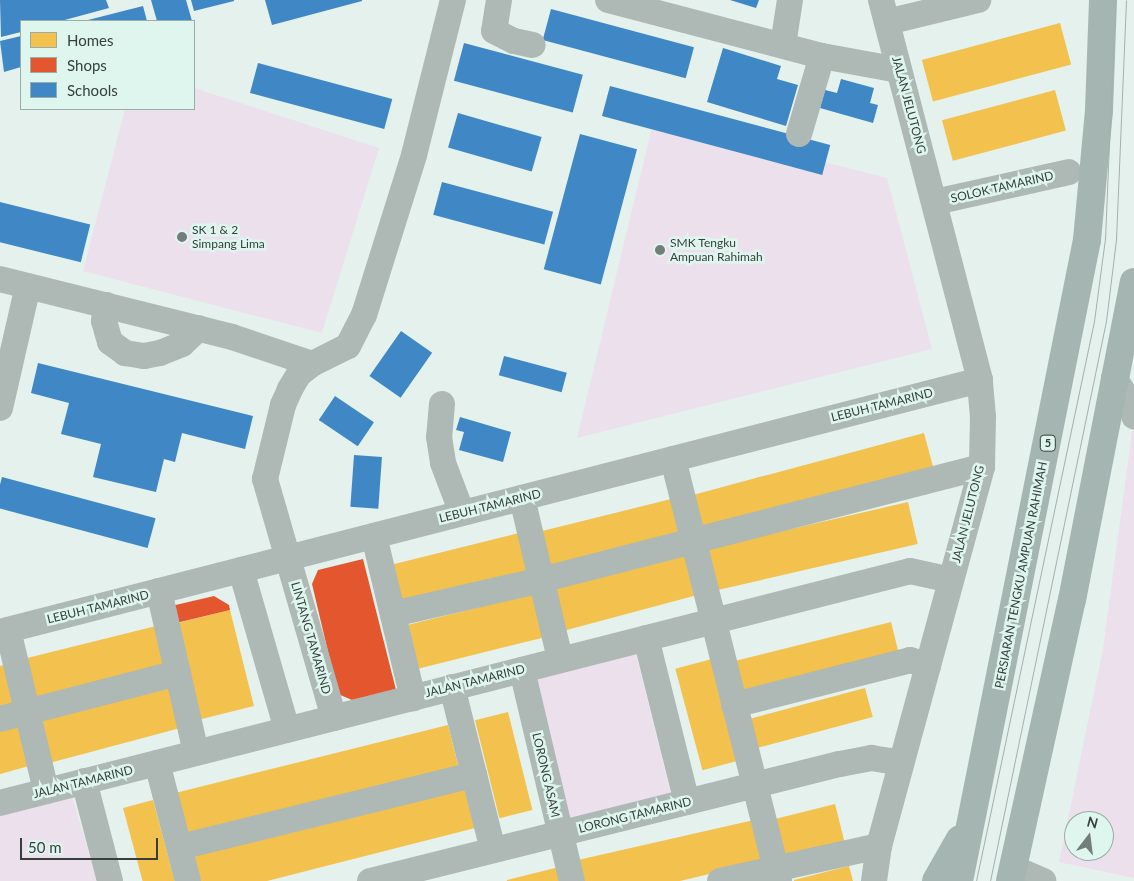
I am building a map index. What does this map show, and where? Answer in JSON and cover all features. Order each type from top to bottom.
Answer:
[{"type":"highway","name":"PERSIARAN TENGKU AMPUAN RAHIMAH","points":[[959,881],[1087,240],[1099,110],[1103,0]]},
{"type":"highway","points":[[1012,875],[1072,600],[1134,282]]},
{"type":"highway","points":[[936,881],[970,820]]},
{"type":"street","name":"LINTANG TAMARIND","points":[[334,718],[265,479],[282,405],[299,374],[312,364],[348,346],[364,315],[414,155],[453,0]]},
{"type":"street","points":[[499,0],[494,30],[514,41],[533,45]]},
{"type":"street","points":[[783,45],[790,0]]},
{"type":"street","points":[[884,11],[978,0]]},
{"type":"street","points":[[620,2],[822,56],[899,70]]},
{"type":"street","name":"JALAN JELUTONG","points":[[874,881],[879,846],[982,467],[983,417],[980,380],[884,11]]},
{"type":"street","points":[[799,134],[822,56]]},
{"type":"street","name":"SOLOK TAMARIND","points":[[935,202],[1069,172]]},
{"type":"street","points":[[0,279],[199,328],[274,349],[312,364]]},
{"type":"street","points":[[0,408],[9,326],[28,286]]},
{"type":"street","points":[[106,305],[104,322],[110,342],[125,353],[144,356],[160,352],[182,344],[199,328]]},
{"type":"street","points":[[1114,378],[1130,402],[1134,416]]},
{"type":"street","name":"LEBUH TAMARIND","points":[[4,631],[980,380]]},
{"type":"street","points":[[442,404],[439,437],[442,463],[462,514]]},
{"type":"street","points":[[674,459],[777,874]]},
{"type":"street","points":[[393,614],[541,580],[982,467]]},
{"type":"street","points":[[522,498],[560,659]]},
{"type":"street","points":[[374,536],[413,698]]},
{"type":"street","points":[[241,570],[287,730]]},
{"type":"street","name":"JALAN TAMARIND","points":[[0,803],[910,571],[951,580]]},
{"type":"street","points":[[159,591],[196,753]]},
{"type":"street","points":[[4,631],[27,712],[46,791]]},
{"type":"street","points":[[646,638],[687,802]]},
{"type":"street","points":[[734,704],[910,660],[928,666]]},
{"type":"street","name":"LORONG ASAM","points":[[522,670],[572,881]]},
{"type":"street","points":[[0,719],[178,673]]},
{"type":"street","points":[[452,687],[493,850]]},
{"type":"street","name":"LORONG TAMARIND","points":[[370,881],[754,785],[871,758],[902,763]]},
{"type":"street","points":[[157,763],[188,881]]},
{"type":"street","points":[[180,847],[474,775]]},
{"type":"street","points":[[84,781],[110,881]]},
{"type":"street","points":[[720,881],[777,874],[879,846]]},
{"type":"street","points":[[1012,875],[1043,881]]},
{"type":"shaded area","points":[[195,88],[379,148],[322,333],[83,271],[125,110],[195,110]]},
{"type":"shaded area","points":[[654,119],[887,178],[932,349],[577,438]]},
{"type":"shaded area","points":[[1134,417],[1134,878],[1059,862],[1064,838],[1064,861],[1114,861],[1114,811],[1070,811],[1103,649]]},
{"type":"shaded area","points":[[635,650],[672,797],[568,822],[531,676]]},
{"type":"shaded area","points":[[72,796],[97,881],[0,881],[0,814]]},
{"type":"building: Homes","points":[[1060,23],[1071,65],[933,102],[922,60]]},
{"type":"building: Homes","points":[[1055,90],[1066,131],[953,161],[942,120]]},
{"type":"building: Homes","points":[[924,433],[935,475],[701,537],[690,496]]},
{"type":"building: Homes","points":[[675,498],[685,537],[546,571],[536,533]]},
{"type":"building: Homes","points":[[908,502],[918,544],[712,591],[702,549]]},
{"type":"building: Homes","points":[[523,532],[533,571],[392,606],[382,567]]},
{"type":"building: Homes","points":[[688,553],[699,595],[562,631],[551,590]]},
{"type":"building: Homes","points":[[536,593],[547,637],[409,671],[398,627]]},
{"type":"building: Homes","points":[[230,610],[254,706],[196,721],[172,625]]},
{"type":"building: Homes","points":[[891,622],[898,651],[741,690],[734,661]]},
{"type":"building: Homes","points":[[156,626],[166,667],[28,701],[18,660]]},
{"type":"building: Homes","points":[[712,659],[739,760],[702,770],[675,669]]},
{"type":"building: Homes","points":[[4,665],[14,706],[0,709],[0,666]]},
{"type":"building: Homes","points":[[170,682],[182,727],[45,764],[33,719]]},
{"type":"building: Homes","points":[[865,688],[873,717],[758,748],[750,719]]},
{"type":"building: Homes","points":[[508,712],[532,810],[499,818],[475,720]]},
{"type":"building: Homes","points":[[17,722],[29,766],[0,774],[0,727]]},
{"type":"building: Homes","points":[[448,725],[459,769],[183,837],[172,794]]},
{"type":"building: Homes","points":[[463,783],[475,828],[267,881],[196,881],[189,852]]},
{"type":"building: Homes","points":[[153,800],[175,881],[143,881],[123,808]]},
{"type":"building: Homes","points":[[835,804],[844,841],[780,857],[771,820]]},
{"type":"building: Homes","points":[[754,820],[764,861],[680,881],[583,881],[578,860]]},
{"type":"building: Homes","points":[[563,866],[567,881],[507,881],[507,880]]},
{"type":"building: Homes","points":[[849,866],[853,881],[794,881],[794,880]]},
{"type":"building: Shops","points":[[363,559],[396,690],[352,700],[338,694],[312,584],[318,570]]},
{"type":"building: Shops","points":[[214,596],[229,605],[230,610],[172,624],[167,607]]},
{"type":"building: Schools","points":[[0,0],[106,0],[109,8],[65,20],[20,20],[20,32],[1,37]]},
{"type":"building: Schools","points":[[151,0],[186,0],[192,20],[157,20]]},
{"type":"building: Schools","points":[[191,0],[234,0],[234,1],[194,11]]},
{"type":"building: Schools","points":[[265,0],[362,0],[362,1],[272,25]]},
{"type":"building: Schools","points":[[730,0],[759,0],[756,8]]},
{"type":"building: Schools","points":[[143,6],[147,20],[88,20]]},
{"type":"building: Schools","points":[[551,9],[694,47],[686,78],[543,40]]},
{"type":"building: Schools","points":[[20,36],[20,67],[4,72],[0,41]]},
{"type":"building: Schools","points":[[464,43],[583,75],[573,113],[454,81]]},
{"type":"building: Schools","points":[[723,48],[781,66],[777,79],[798,85],[786,126],[707,102]]},
{"type":"building: Schools","points":[[258,63],[392,99],[384,129],[250,93]]},
{"type":"building: Schools","points":[[841,79],[874,88],[870,103],[878,105],[873,123],[820,108],[825,90],[837,93]]},
{"type":"building: Schools","points":[[610,86],[830,145],[822,175],[602,116]]},
{"type":"building: Schools","points":[[458,113],[542,137],[532,172],[448,148]]},
{"type":"building: Schools","points":[[580,134],[637,149],[601,284],[544,269]]},
{"type":"building: Schools","points":[[442,182],[553,212],[544,245],[433,215]]},
{"type":"building: Schools","points":[[0,202],[90,224],[81,262],[0,242]]},
{"type":"building: Schools","points":[[401,331],[432,353],[401,398],[369,376]]},
{"type":"building: Schools","points":[[504,356],[567,373],[562,392],[499,375]]},
{"type":"building: Schools","points":[[38,363],[253,416],[245,449],[182,433],[175,462],[164,459],[156,492],[93,477],[101,444],[61,434],[69,403],[31,393]]},
{"type":"building: Schools","points":[[335,396],[374,422],[358,446],[319,420]]},
{"type":"building: Schools","points":[[460,417],[511,432],[503,462],[459,450],[464,432],[456,430]]},
{"type":"building: Schools","points":[[354,455],[382,457],[378,509],[350,507]]},
{"type":"building: Schools","points":[[2,477],[156,518],[148,548],[0,509],[0,484]]},
{"type":"tram line","points":[[976,881],[1094,321],[1105,239],[1115,0]]},
{"type":"tram line","points":[[990,881],[1106,321],[1116,239],[1126,0]]},
{"type":"place","name":"SK 1 & 2 Simpang Lima","points":[[182,237]]},
{"type":"place","name":"SMK Tengku Ampuan Rahimah","points":[[660,250]]}]
